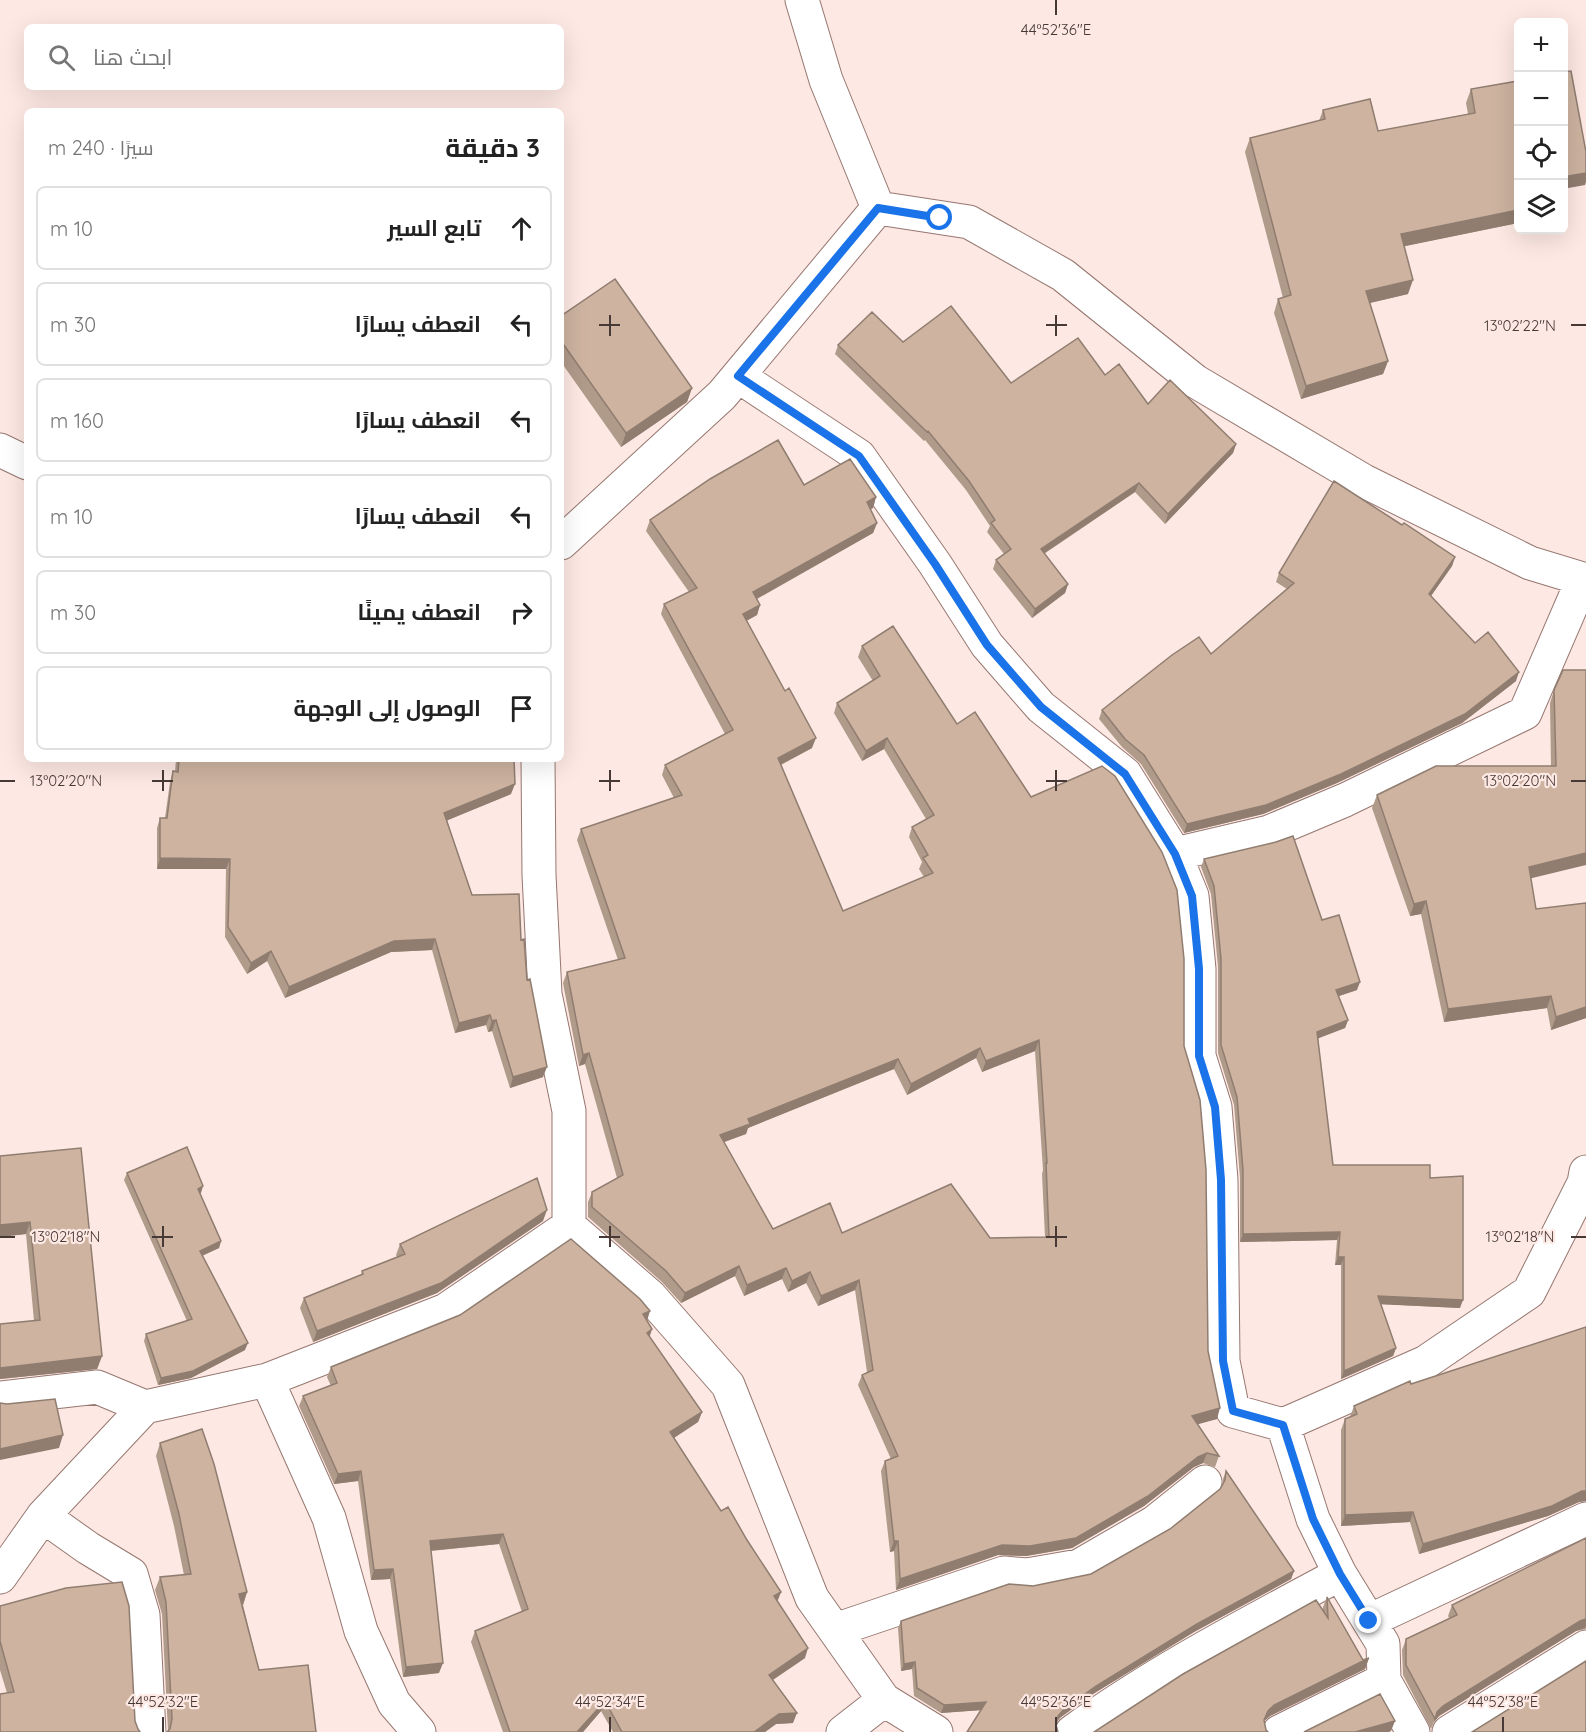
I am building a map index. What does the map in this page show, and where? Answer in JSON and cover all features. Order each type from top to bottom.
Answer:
[{"type":"street","points":[[802,0],[826,80],[878,208]]},
{"type":"street","points":[[564,540],[722,394],[878,208]]},
{"type":"street","points":[[878,208],[969,222],[1063,275],[1195,381],[1364,482],[1530,563],[1585,579],[1525,713],[1345,800],[1269,832],[1175,854]]},
{"type":"street","points":[[738,376],[859,456],[935,564],[987,645],[1041,707],[1125,774],[1175,854],[1192,896],[1199,969],[1199,1056],[1215,1107],[1221,1180],[1223,1361],[1233,1411],[1283,1425],[1426,1362],[1529,1292],[1584,1183],[1586,1172]]},
{"type":"street","points":[[0,450],[24,462]]},
{"type":"street","points":[[538,762],[539,875],[545,994],[569,1111],[569,1226],[650,1296],[728,1385],[812,1598],[884,1700],[936,1732]]},
{"type":"street","points":[[0,1577],[43,1516],[145,1407],[267,1380],[446,1310],[569,1226]]},
{"type":"street","points":[[267,1380],[329,1518],[361,1631],[394,1703],[419,1732]]},
{"type":"street","points":[[0,1398],[97,1387],[145,1407]]},
{"type":"street","points":[[1283,1425],[1313,1519],[1340,1574],[1383,1644],[1384,1680],[1413,1732]]},
{"type":"street","points":[[835,1630],[1004,1573],[1027,1575],[1079,1566],[1155,1522],[1205,1482]]},
{"type":"street","points":[[43,1516],[88,1548],[131,1574],[143,1615],[149,1732]]},
{"type":"street","points":[[1369,1621],[1586,1519]]},
{"type":"street","points":[[1072,1732],[1228,1634],[1340,1574]]},
{"type":"street","points":[[1449,1732],[1586,1647]]},
{"type":"street","points":[[1279,1732],[1384,1680]]},
{"type":"street","points":[[843,1732],[884,1700]]},
{"type":"building","points":[[1571,71],[1586,152],[1586,173],[1568,176],[1568,72]]},
{"type":"building","points":[[1514,82],[1514,211],[1401,234],[1413,280],[1366,291],[1388,361],[1306,386],[1278,299],[1291,295],[1250,138],[1325,119],[1323,110],[1370,99],[1378,131],[1475,113],[1471,89]]},
{"type":"building","points":[[615,279],[692,388],[626,433],[564,345],[564,314]]},
{"type":"building","points":[[951,306],[1011,383],[1078,338],[1105,375],[1119,364],[1148,404],[1170,380],[1236,444],[1168,514],[1139,483],[1041,549],[1068,584],[1035,609],[996,560],[1011,549],[991,523],[995,520],[969,481],[928,431],[838,345],[872,312],[903,342]]},
{"type":"building","points":[[778,440],[804,485],[850,459],[876,497],[867,502],[877,523],[753,592],[760,605],[743,614],[785,691],[789,688],[816,738],[778,758],[843,911],[933,873],[923,858],[928,855],[912,827],[934,815],[887,738],[866,751],[837,703],[880,676],[862,646],[893,626],[957,724],[975,712],[1031,797],[1102,766],[1115,776],[1162,852],[1177,890],[1184,959],[1184,1046],[1200,1100],[1206,1170],[1208,1351],[1220,1408],[1192,1416],[1219,1456],[1207,1453],[1198,1457],[1148,1496],[1076,1538],[1030,1546],[1002,1545],[900,1579],[898,1541],[894,1541],[885,1461],[898,1456],[862,1375],[873,1370],[859,1280],[821,1296],[810,1272],[792,1281],[786,1268],[747,1285],[739,1266],[685,1293],[666,1271],[592,1207],[592,1192],[623,1175],[589,1053],[583,1055],[567,972],[625,958],[581,829],[682,795],[665,765],[733,730],[664,604],[697,588],[650,520],[710,479]],"holes":[[[1039,1040],[1049,1237],[990,1238],[951,1184],[842,1233],[830,1203],[773,1229],[720,1135],[750,1124],[748,1119],[898,1059],[911,1084],[980,1048],[986,1061]]]},
{"type":"building","points":[[1334,481],[1455,557],[1429,594],[1475,643],[1488,632],[1519,672],[1465,714],[1341,774],[1266,805],[1187,824],[1144,755],[1125,739],[1102,710],[1172,655],[1199,637],[1211,654],[1294,583],[1279,573]]},
{"type":"building","points":[[1563,670],[1586,670],[1586,853],[1529,867],[1536,909],[1586,903],[1586,1007],[1556,1017],[1551,996],[1448,1009],[1426,901],[1414,904],[1377,795],[1436,766],[1556,766],[1554,690]]},
{"type":"building","points":[[179,762],[514,762],[515,784],[444,813],[472,895],[519,894],[521,940],[524,939],[527,980],[530,979],[547,1067],[513,1077],[496,1020],[492,1021],[490,1015],[459,1023],[435,939],[394,941],[289,987],[271,951],[251,963],[228,927],[230,859],[160,858],[160,818],[167,818],[173,771],[178,772]]},
{"type":"building","points":[[1293,836],[1322,920],[1339,915],[1360,982],[1336,990],[1348,1020],[1317,1032],[1333,1165],[1430,1165],[1430,1178],[1463,1176],[1463,1300],[1378,1296],[1396,1348],[1344,1371],[1344,1257],[1338,1257],[1340,1232],[1243,1234],[1243,1170],[1237,1097],[1221,1045],[1221,959],[1214,886],[1204,859]]},
{"type":"building","points":[[187,1147],[203,1186],[198,1189],[221,1241],[200,1251],[248,1343],[193,1371],[161,1378],[146,1334],[192,1319],[127,1173]]},
{"type":"building","points":[[81,1148],[102,1356],[0,1368],[0,1324],[40,1320],[30,1222],[0,1225],[0,1156]]},
{"type":"building","points":[[537,1178],[547,1210],[441,1283],[317,1331],[304,1298],[405,1254],[400,1244]]},
{"type":"building","points":[[571,1239],[640,1299],[650,1311],[643,1314],[652,1329],[647,1333],[702,1412],[670,1432],[721,1511],[728,1507],[781,1592],[774,1596],[808,1648],[769,1675],[797,1713],[779,1714],[754,1732],[622,1732],[605,1701],[577,1732],[510,1732],[475,1631],[528,1609],[503,1534],[430,1541],[443,1663],[406,1667],[393,1569],[374,1570],[361,1471],[338,1474],[303,1396],[337,1383],[331,1367],[460,1315]]},
{"type":"building","points":[[1586,1327],[1586,1491],[1552,1506],[1423,1544],[1413,1512],[1345,1515],[1345,1419],[1357,1414],[1354,1406],[1410,1381],[1411,1384]]},
{"type":"building","points":[[55,1399],[63,1435],[0,1449],[0,1403]]},
{"type":"building","points":[[202,1429],[214,1464],[247,1592],[239,1594],[259,1670],[308,1665],[316,1732],[167,1732],[172,1719],[166,1602],[160,1577],[191,1574],[179,1514],[160,1443]]},
{"type":"building","points":[[1226,1471],[1294,1571],[1197,1624],[1096,1686],[1058,1716],[1056,1725],[1058,1732],[967,1732],[986,1702],[944,1705],[917,1688],[915,1662],[904,1664],[901,1621],[1009,1584],[1033,1586],[1091,1574],[1170,1529],[1220,1489],[1225,1480]]},
{"type":"building","points":[[1586,1538],[1586,1619],[1443,1706],[1437,1712],[1435,1719],[1406,1665],[1406,1639],[1457,1615],[1452,1605]]},
{"type":"building","points":[[122,1582],[129,1606],[135,1721],[140,1732],[0,1732],[0,1694],[14,1692],[0,1641],[0,1606],[66,1588]]},
{"type":"building","points":[[1327,1597],[1363,1660],[1369,1658],[1274,1705],[1264,1720],[1268,1732],[1094,1732],[1183,1674],[1316,1600],[1328,1618]]},
{"type":"building","points":[[1586,1661],[1586,1732],[1472,1732]]},
{"type":"building","points":[[1380,1694],[1395,1721],[1355,1732],[1304,1732]]},
{"type":"route","points":[[940,218],[878,208],[738,376],[859,456],[935,564],[987,645],[1041,707],[1125,774],[1175,854],[1192,896],[1199,969],[1199,1056],[1215,1107],[1221,1180],[1223,1361],[1233,1411],[1283,1425],[1313,1519],[1340,1574],[1369,1621]]}]
